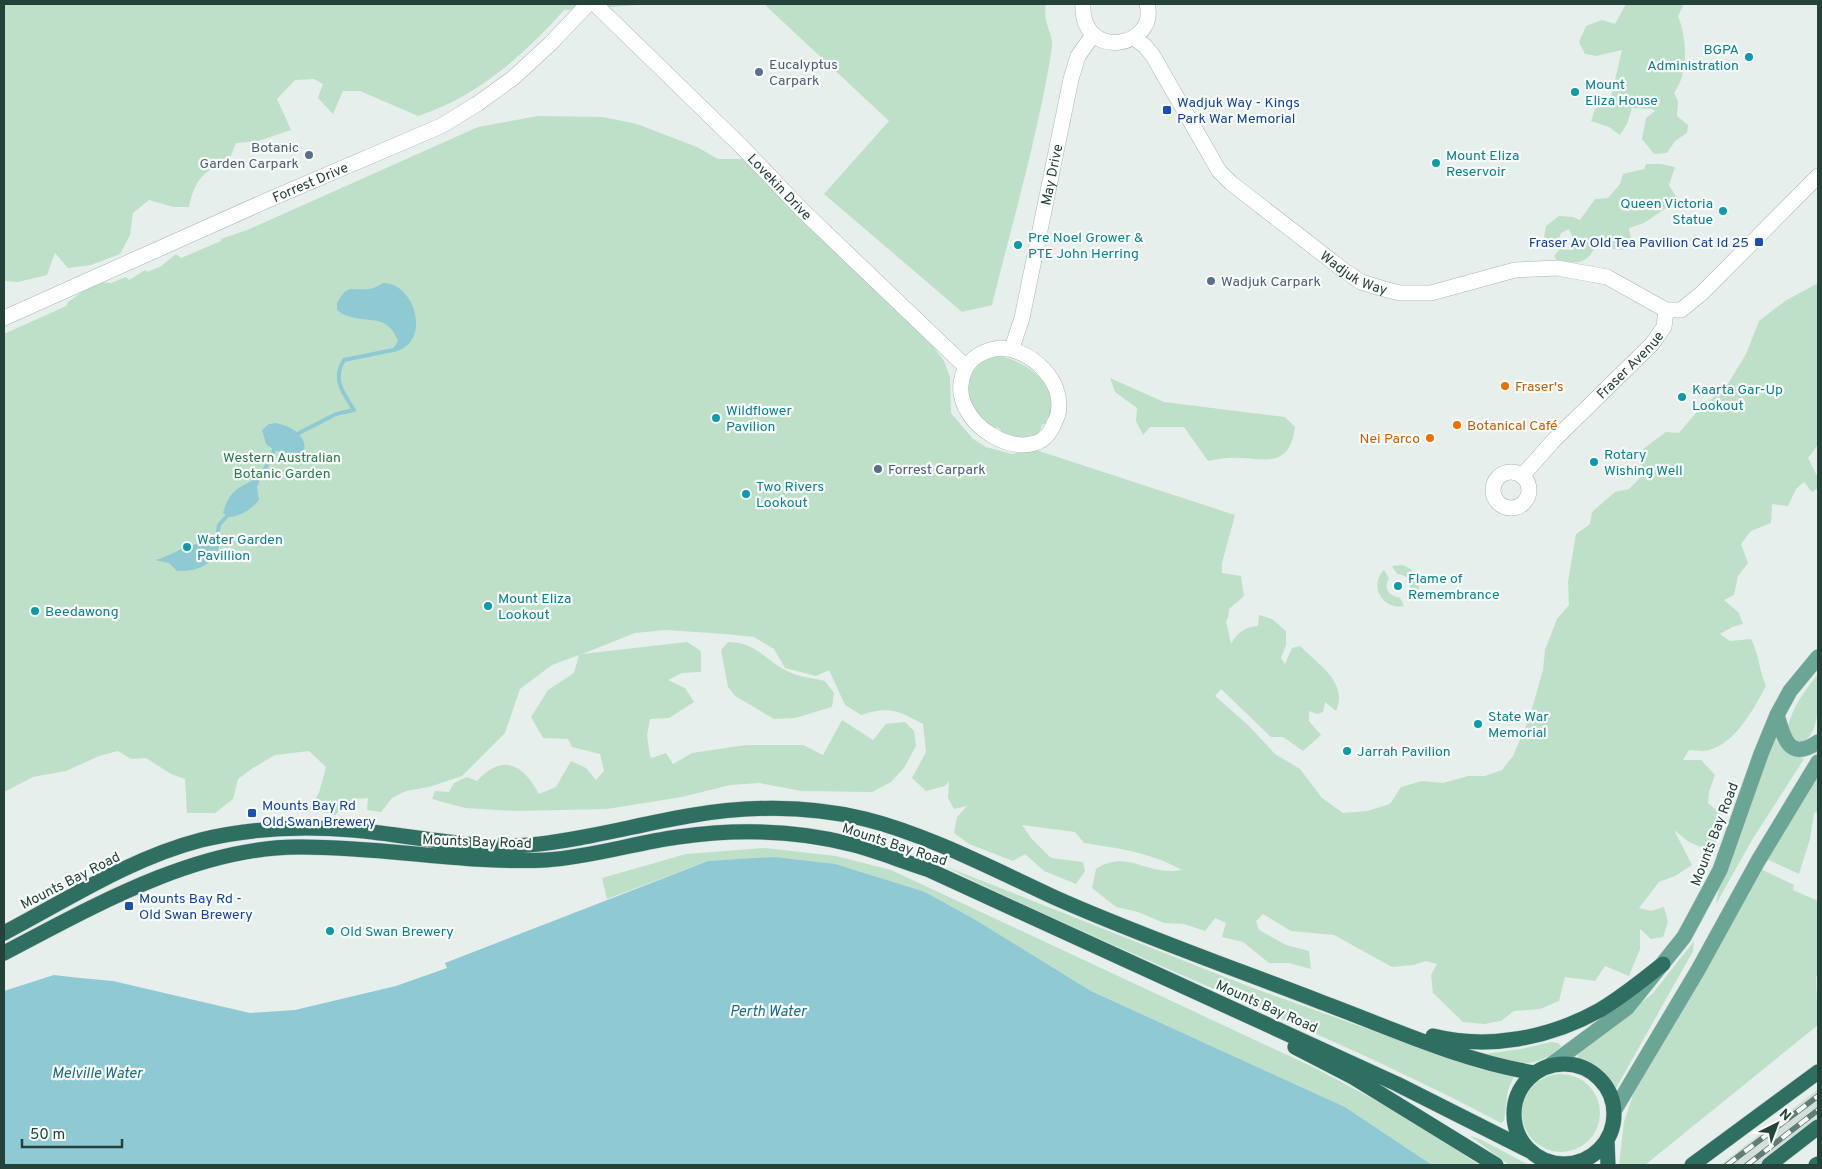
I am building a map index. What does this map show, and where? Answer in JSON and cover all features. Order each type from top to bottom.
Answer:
[{"type":"highway","name":"Mounts Bay Road","points":[[4,933],[131,866],[197,841],[233,833],[290,828],[343,830],[440,842],[524,846],[601,835],[691,815],[789,808],[864,818],[901,830],[1104,919],[1488,1064],[1535,1073]]},
{"type":"highway","name":"Mounts Bay Road","points":[[4,953],[84,912],[169,874],[214,859],[267,849],[330,848],[471,860],[539,860],[589,856],[676,837],[712,833],[802,835],[850,844],[927,869],[1398,1084],[1539,1158]]},
{"type":"highway","points":[[1366,1019],[1456,1041],[1514,1041],[1556,1029],[1600,1010],[1663,964]]},
{"type":"highway","points":[[1140,967],[1353,1077],[1496,1165]]},
{"type":"highway","points":[[1607,1140],[1592,1155],[1572,1163],[1551,1162],[1539,1158],[1516,1130],[1514,1104],[1526,1081],[1535,1073],[1549,1066],[1559,1064],[1579,1066],[1596,1076],[1609,1092],[1614,1111],[1612,1126],[1607,1140],[1608,1165]]},
{"type":"highway","points":[[1692,1165],[1818,1072]]},
{"type":"highway","points":[[1769,1165],[1818,1127]]},
{"type":"main road","name":"Mounts Bay Road","points":[[1549,1066],[1627,1008],[1684,937],[1710,892],[1777,716],[1790,691],[1818,657]]},
{"type":"main road","points":[[1777,716],[1783,738],[1789,746],[1800,750],[1810,748],[1818,742]]},
{"type":"main road","points":[[1614,1111],[1698,970],[1758,861],[1818,762]]},
{"type":"street","name":"Forrest Drive","points":[[4,318],[268,200],[441,126],[477,104],[513,78],[550,44],[588,4]]},
{"type":"street","name":"Lovekin Drive","points":[[595,4],[743,148],[802,210],[966,367]]},
{"type":"street","points":[[1083,4],[1083,15],[1093,35],[1102,41],[1113,44],[1134,38],[1142,30],[1147,19],[1147,4]]},
{"type":"street","name":"May Drive","points":[[1012,348],[1022,318],[1070,78],[1078,56],[1093,35]]},
{"type":"street","name":"Wadjuk Way","points":[[1134,38],[1145,46],[1153,56],[1219,171],[1248,197],[1361,282],[1400,293],[1431,293],[1515,270],[1557,268],[1607,277],[1666,310]]},
{"type":"street","name":"Fraser Avenue","points":[[1522,476],[1554,440],[1652,344],[1664,327],[1666,310],[1682,310],[1690,305],[1818,176]]},
{"type":"street","points":[[1012,348],[1039,364],[1050,378],[1058,394],[1058,414],[1049,432],[1038,441],[1020,445],[1006,442],[979,426],[966,409],[960,396],[960,382],[966,367],[976,357],[988,350],[1012,348]]},
{"type":"shaded area","points":[[1818,1089],[1818,1120],[1760,1165],[1720,1165]]},
{"type":"green space","points":[[4,4],[653,4],[564,10],[533,43],[498,73],[460,98],[418,116],[360,91],[343,91],[333,114],[318,98],[323,84],[314,79],[295,80],[277,99],[291,130],[258,141],[236,143],[229,160],[207,172],[197,183],[189,207],[173,207],[149,200],[133,213],[130,235],[120,254],[91,265],[68,268],[55,253],[47,275],[18,282],[4,281]]},
{"type":"green space","points":[[764,4],[1046,4],[1045,11],[1052,48],[1032,145],[992,305],[962,312],[824,194],[889,121]]},
{"type":"green space","points":[[1626,4],[1684,4],[1678,16],[1685,45],[1684,66],[1679,85],[1674,93],[1678,101],[1677,116],[1688,125],[1687,133],[1675,141],[1667,153],[1654,154],[1642,139],[1646,118],[1655,111],[1652,109],[1632,108],[1627,124],[1620,135],[1609,127],[1591,121],[1595,109],[1610,101],[1622,50],[1596,56],[1585,54],[1579,42],[1586,26],[1602,20],[1615,24]]},
{"type":"green space","name":"Western Australian Botanic Garden","points":[[538,116],[603,117],[637,124],[697,147],[718,159],[743,159],[929,341],[944,361],[950,377],[951,413],[973,439],[986,447],[1012,454],[1036,450],[1235,515],[1222,563],[1222,573],[1241,576],[1244,596],[1229,609],[1226,621],[1231,644],[1242,631],[1258,626],[1259,615],[1272,619],[1286,631],[1286,645],[1281,658],[1285,664],[1292,648],[1300,646],[1330,675],[1335,683],[1339,701],[1336,711],[1325,702],[1323,712],[1317,714],[1309,711],[1309,721],[1321,735],[1303,751],[1283,737],[1271,737],[1221,689],[1215,696],[1248,725],[1275,754],[1300,769],[1322,798],[1343,813],[1367,811],[1390,804],[1401,787],[1422,781],[1443,783],[1468,776],[1485,776],[1502,770],[1513,756],[1529,719],[1543,670],[1545,650],[1557,619],[1569,605],[1568,582],[1576,534],[1590,524],[1592,512],[1615,492],[1629,489],[1639,479],[1643,449],[1666,432],[1679,433],[1700,408],[1726,387],[1746,354],[1759,321],[1785,301],[1818,283],[1818,445],[1808,458],[1818,478],[1818,488],[1812,492],[1804,482],[1796,489],[1788,506],[1772,504],[1771,523],[1751,531],[1741,544],[1748,563],[1738,576],[1734,595],[1724,600],[1739,613],[1743,624],[1732,627],[1720,634],[1730,641],[1751,639],[1766,686],[1743,724],[1728,740],[1707,751],[1689,750],[1683,760],[1701,760],[1715,775],[1709,792],[1708,803],[1722,815],[1720,835],[1710,851],[1689,842],[1674,830],[1692,865],[1675,876],[1659,882],[1639,908],[1651,911],[1664,907],[1668,922],[1663,937],[1651,939],[1640,929],[1640,949],[1629,976],[1605,966],[1595,981],[1565,977],[1559,1001],[1540,1009],[1514,1011],[1501,1021],[1484,1024],[1463,1022],[1433,993],[1431,975],[1437,964],[1426,961],[1413,965],[1392,967],[1334,935],[1291,931],[1263,914],[1256,921],[1259,930],[1286,945],[1309,951],[1311,969],[1289,963],[1269,963],[1243,942],[1222,937],[1226,923],[1215,918],[1205,931],[1184,924],[1164,923],[1138,912],[1116,907],[1092,888],[1096,869],[1107,863],[1118,861],[1159,870],[1182,870],[1159,859],[1122,849],[1084,843],[1075,832],[1022,825],[1031,838],[1051,858],[1083,862],[1085,871],[1076,884],[1044,871],[1025,854],[1013,861],[969,844],[954,833],[957,817],[967,806],[954,809],[948,798],[949,781],[945,786],[926,791],[912,778],[926,752],[923,724],[907,715],[893,711],[870,712],[861,715],[845,705],[829,670],[816,676],[785,668],[774,649],[754,637],[725,634],[666,630],[635,633],[582,654],[687,642],[701,651],[701,672],[682,673],[668,680],[685,688],[694,702],[669,718],[650,719],[647,735],[650,756],[652,758],[666,753],[673,764],[692,753],[746,745],[803,745],[823,755],[842,720],[873,740],[886,724],[905,722],[914,731],[916,746],[904,768],[891,782],[872,792],[801,791],[760,783],[730,785],[682,797],[607,809],[516,811],[465,808],[432,799],[435,791],[449,792],[454,783],[467,777],[477,781],[486,772],[504,765],[519,769],[526,775],[539,794],[556,787],[571,761],[586,768],[596,780],[604,771],[600,754],[572,747],[568,739],[543,738],[531,717],[548,690],[574,673],[579,655],[552,665],[520,689],[505,733],[462,776],[429,787],[406,791],[392,798],[381,812],[367,810],[368,798],[354,799],[335,815],[309,809],[319,793],[326,767],[309,751],[275,755],[253,768],[238,779],[233,799],[215,813],[187,813],[185,779],[171,774],[146,758],[131,759],[118,751],[99,756],[66,771],[33,777],[4,792],[4,334],[66,306],[68,302],[96,282],[111,283],[126,277],[129,280],[145,270],[147,272],[160,267],[176,254],[181,258],[478,127]]},
{"type":"green space","points":[[1646,164],[1661,164],[1675,167],[1669,185],[1678,200],[1644,223],[1629,228],[1631,238],[1623,250],[1595,247],[1588,257],[1580,262],[1558,262],[1554,256],[1560,249],[1572,250],[1575,243],[1569,229],[1561,233],[1557,244],[1550,249],[1544,237],[1546,226],[1559,216],[1573,217],[1580,220],[1595,199],[1608,198],[1620,184],[1623,174],[1644,169]]},
{"type":"green space","points":[[997,356],[1016,361],[1026,367],[1043,381],[1049,390],[1053,410],[1046,424],[1043,424],[1040,431],[1032,436],[1016,437],[1002,434],[1001,430],[997,427],[994,429],[975,414],[966,387],[971,376],[981,363]]},
{"type":"green space","points":[[1110,378],[1164,402],[1285,417],[1295,427],[1292,441],[1286,451],[1280,456],[1271,459],[1228,458],[1208,461],[1184,427],[1150,427],[1143,435],[1136,421],[1137,408],[1115,392]]},
{"type":"green space","points":[[1402,565],[1413,571],[1418,580],[1418,591],[1412,601],[1408,594],[1409,580],[1397,574],[1392,566]]},
{"type":"green space","points":[[1384,570],[1389,578],[1387,582],[1388,591],[1393,596],[1400,598],[1404,606],[1390,604],[1380,596],[1377,583],[1379,576]]},
{"type":"green space","points":[[728,642],[753,648],[779,667],[791,673],[825,681],[834,693],[832,707],[795,718],[774,719],[735,696],[728,687],[721,650]]},
{"type":"green space","points":[[1818,674],[1818,705],[1814,727],[1804,741],[1796,742],[1787,730],[1789,722],[1799,700]]},
{"type":"green space","points":[[1775,739],[1783,749],[1804,759],[1752,840],[1716,904],[1719,887],[1766,755]]},
{"type":"green space","points":[[1818,767],[1818,812],[1814,813],[1810,839],[1799,874],[1762,857]]},
{"type":"green space","points":[[765,848],[836,856],[891,870],[1315,1068],[1407,1117],[1479,1165],[1432,1165],[1345,1107],[1091,991],[974,919],[925,892],[738,860],[708,861],[607,899],[602,878],[686,854]]},
{"type":"green space","points":[[942,865],[1245,985],[1479,1069],[1515,1074],[1508,1090],[1504,1121],[1501,1123],[1363,1055],[1081,931]]},
{"type":"green space","points":[[1757,867],[1794,885],[1793,890],[1818,901],[1818,975],[1816,977],[1818,1025],[1645,1165],[1619,1165],[1624,1122],[1640,1074]]},
{"type":"green space","points":[[1694,941],[1693,951],[1615,1090],[1599,1070],[1590,1063],[1578,1058],[1578,1054],[1653,993]]},
{"type":"green space","points":[[1551,1042],[1558,1043],[1561,1046],[1552,1054],[1534,1062],[1515,1064],[1483,1061],[1484,1054],[1521,1049]]},
{"type":"green space","points":[[1553,1074],[1569,1074],[1583,1080],[1594,1091],[1600,1105],[1600,1121],[1594,1135],[1583,1146],[1569,1152],[1553,1152],[1539,1146],[1528,1135],[1522,1121],[1522,1105],[1528,1091],[1539,1080]]},
{"type":"green space","points":[[1470,1136],[1480,1139],[1529,1165],[1509,1165]]},
{"type":"water","points":[[384,283],[395,286],[404,293],[411,303],[415,314],[416,326],[413,338],[406,346],[394,352],[393,349],[398,341],[393,331],[386,325],[379,321],[354,318],[337,310],[337,303],[347,290],[370,289]]},
{"type":"water","points":[[276,423],[298,433],[304,442],[304,455],[299,458],[274,450],[266,444],[262,430],[269,424]]},
{"type":"water","points":[[264,471],[257,487],[259,500],[256,504],[239,515],[230,517],[223,513],[235,491]]},
{"type":"water","points":[[218,531],[218,551],[206,565],[189,571],[177,571],[169,563],[155,560],[194,544],[210,543]]},
{"type":"water","name":"Perth Water","points":[[774,857],[835,864],[925,892],[974,919],[1091,991],[1345,1107],[1432,1165],[4,1165],[4,991],[54,975],[113,981],[250,1013],[295,1010],[396,986],[447,968],[445,963],[708,861]]},
{"type":"waterway","points":[[299,433],[336,414],[354,410],[340,386],[339,373],[344,360],[393,350]]},
{"type":"waterway","points":[[264,471],[274,450]]},
{"type":"waterway","points":[[218,531],[219,525],[227,516]]},
{"type":"railway","points":[[1727,1165],[1818,1096]]},
{"type":"railway","points":[[1747,1165],[1818,1110]]},
{"type":"place","name":"BGPA Administration","points":[[1749,57]]},
{"type":"place","name":"Eucalyptus Carpark","points":[[759,72]]},
{"type":"place","name":"Mount Eliza House","points":[[1575,92]]},
{"type":"place","name":"Wadjuk Way - Kings Park War Memorial","points":[[1167,110]]},
{"type":"place","name":"Botanic Garden Carpark","points":[[309,155]]},
{"type":"place","name":"Mount Eliza Reservoir","points":[[1436,163]]},
{"type":"place","name":"Queen Victoria Statue","points":[[1723,211]]},
{"type":"place","name":"Fraser Av Old Tea Pavilion Cat Id 25","points":[[1759,242]]},
{"type":"place","name":"Pre Noel Grower & PTE John Herring","points":[[1018,245]]},
{"type":"place","name":"Wadjuk Carpark","points":[[1211,281]]},
{"type":"place","name":"Fraser's","points":[[1505,386]]},
{"type":"place","name":"Kaarta Gar-Up Lookout","points":[[1682,397]]},
{"type":"place","name":"Wildflower Pavilion","points":[[716,418]]},
{"type":"place","name":"Botanical Café","points":[[1457,425]]},
{"type":"place","name":"Nei Parco","points":[[1430,438]]},
{"type":"place","name":"Rotary Wishing Well","points":[[1594,462]]},
{"type":"place","name":"Forrest Carpark","points":[[878,469]]},
{"type":"place","name":"Two Rivers Lookout","points":[[746,494]]},
{"type":"place","name":"Water Garden Pavillion","points":[[187,547]]},
{"type":"place","name":"Flame of Remembrance","points":[[1398,586]]},
{"type":"place","name":"Mount Eliza Lookout","points":[[488,606]]},
{"type":"place","name":"Beedawong","points":[[35,611]]},
{"type":"place","name":"State War Memorial","points":[[1478,724]]},
{"type":"place","name":"Jarrah Pavilion","points":[[1347,751]]},
{"type":"place","name":"Mounts Bay Rd Old Swan Brewery","points":[[252,813]]},
{"type":"place","name":"Mounts Bay Rd - Old Swan Brewery","points":[[129,906]]},
{"type":"place","name":"Old Swan Brewery","points":[[330,931]]},
{"type":"water label","name":"Melville Water","points":[[97,1073]]}]
